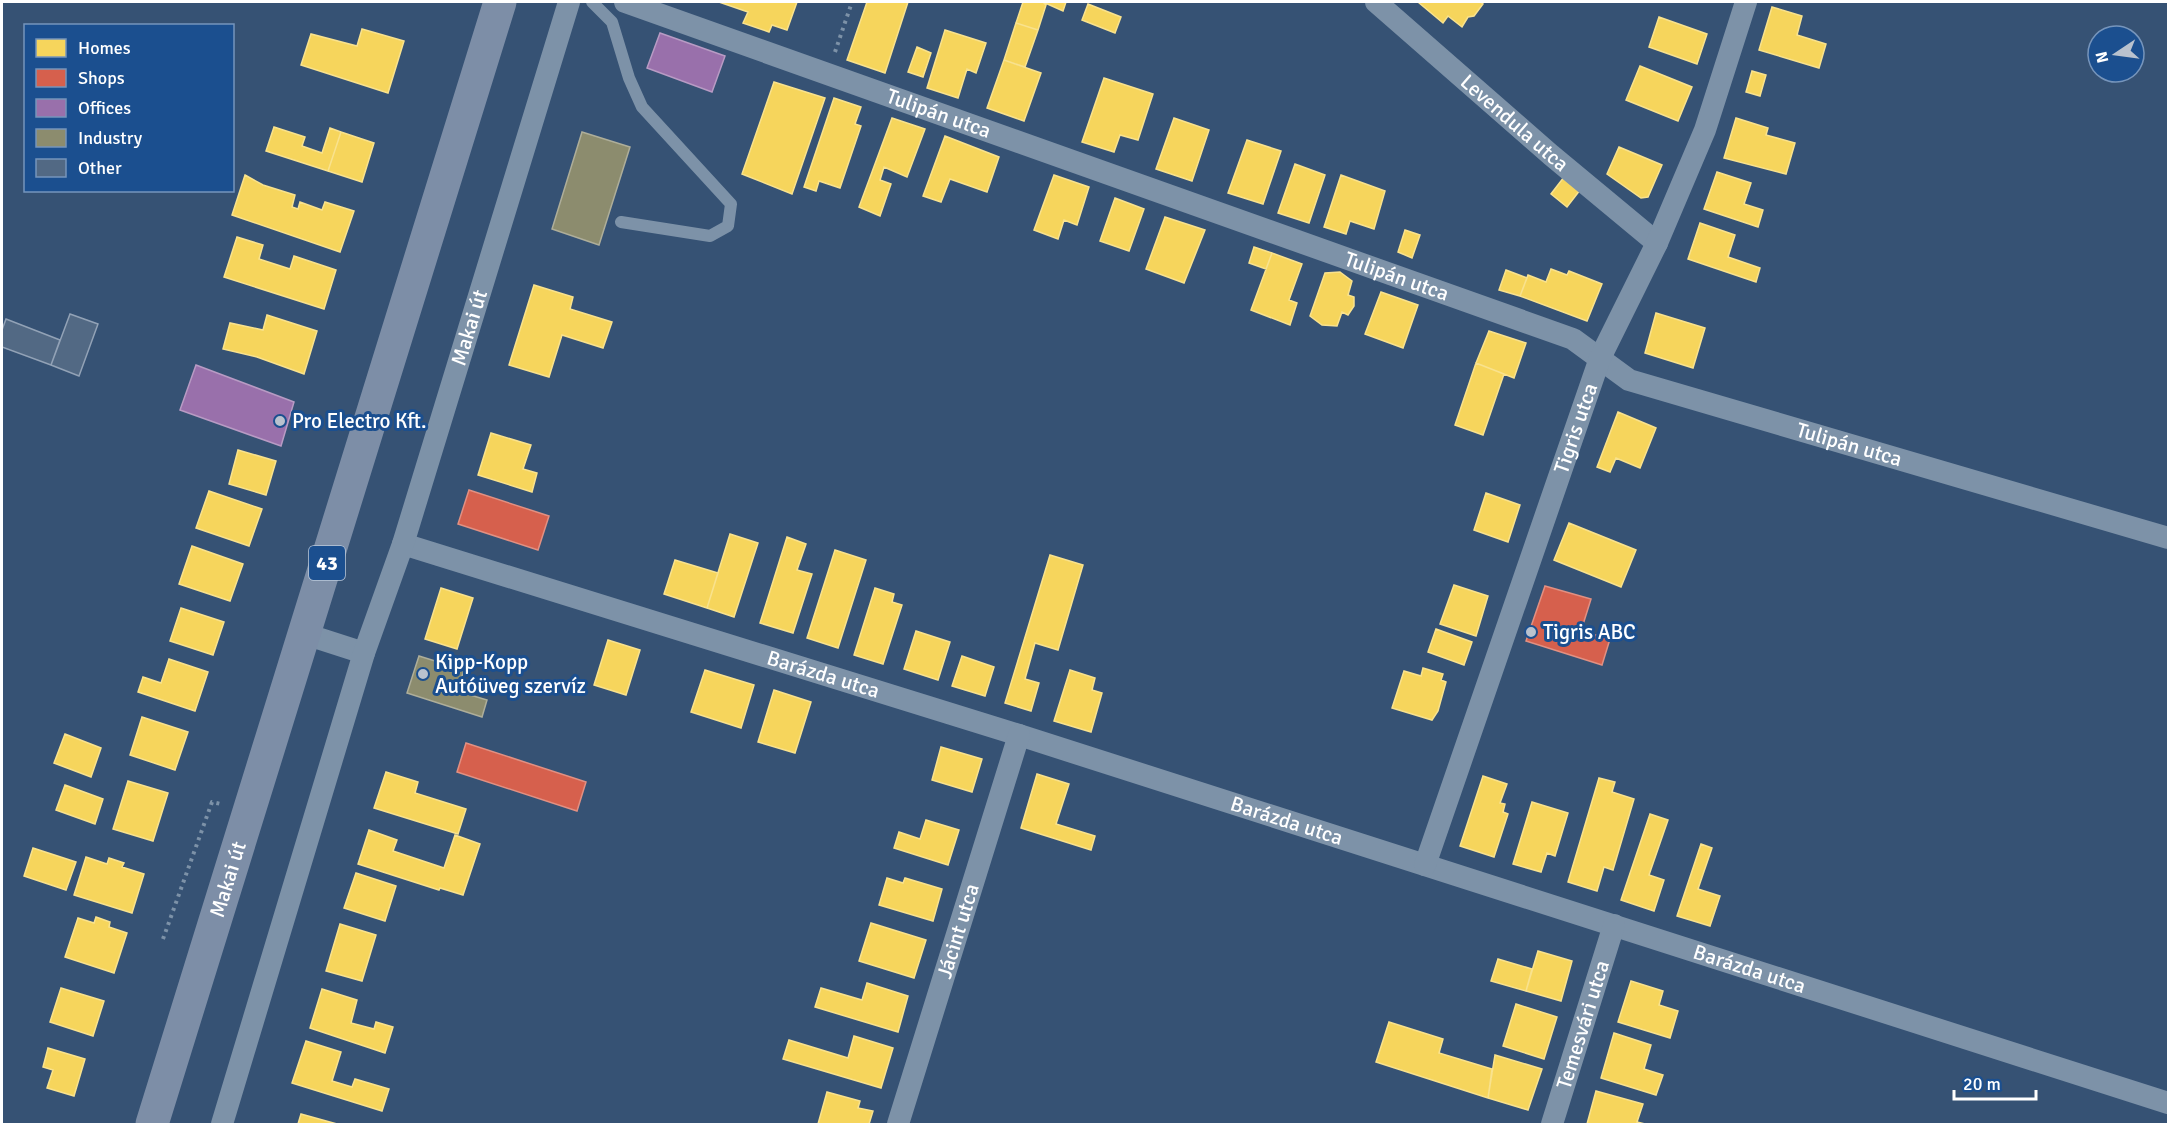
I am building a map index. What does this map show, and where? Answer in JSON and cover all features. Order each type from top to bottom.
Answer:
[{"type":"main road","name":"Makai út","points":[[152,1125],[500,2]]},
{"type":"street","name":"Makai út","points":[[222,1125],[364,653],[403,544],[569,2]]},
{"type":"street","name":"Tulipán utca","points":[[625,2],[1573,339],[1629,380],[2169,538]]},
{"type":"street","name":"Levendula utca","points":[[1376,2],[1551,155],[1657,243]]},
{"type":"street","name":"Tigris utca","points":[[1425,865],[1600,358],[1657,243],[1705,129],[1746,2]]},
{"type":"street","name":"Barázda utca","points":[[403,544],[1019,735],[2169,1103]]},
{"type":"street","points":[[305,634],[364,653]]},
{"type":"street","name":"Jácint utca","points":[[898,1125],[1019,735]]},
{"type":"street","name":"Temesvári utca","points":[[1552,1125],[1614,925]]},
{"type":"lane","points":[[592,2],[612,22],[629,78],[642,107],[731,204],[728,226],[710,236],[621,222]]},
{"type":"path","points":[[828,73],[852,2]]},
{"type":"building: Homes","points":[[719,2],[797,2],[787,30],[772,25],[769,32],[743,23],[748,12]]},
{"type":"building: Homes","points":[[867,2],[908,2],[885,73],[847,60]]},
{"type":"building: Homes","points":[[1023,2],[1043,2],[1046,5],[1038,30],[1016,23]]},
{"type":"building: Homes","points":[[1043,2],[1066,2],[1063,11]]},
{"type":"building: Homes","points":[[1418,2],[1480,2],[1483,4],[1474,16],[1468,17],[1462,27],[1448,16],[1443,23]]},
{"type":"building: Homes","points":[[1088,4],[1121,17],[1115,33],[1082,20]]},
{"type":"building: Homes","points":[[1772,7],[1802,16],[1797,35],[1826,44],[1819,68],[1759,50]]},
{"type":"building: Homes","points":[[1659,17],[1707,34],[1697,64],[1649,47]]},
{"type":"building: Homes","points":[[1016,23],[1038,30],[1025,67],[1004,60]]},
{"type":"building: Homes","points":[[362,29],[404,41],[388,93],[301,65],[311,34],[357,46]]},
{"type":"building: Homes","points":[[945,30],[986,43],[976,73],[967,69],[958,98],[927,88]]},
{"type":"building: Homes","points":[[917,47],[931,53],[923,77],[908,72]]},
{"type":"building: Homes","points":[[1004,60],[1041,73],[1024,121],[987,108]]},
{"type":"building: Homes","points":[[1640,66],[1692,87],[1678,121],[1626,100]]},
{"type":"building: Homes","points":[[1752,71],[1766,75],[1760,96],[1746,92]]},
{"type":"building: Homes","points":[[1104,78],[1153,94],[1138,140],[1120,135],[1114,152],[1082,142]]},
{"type":"building: Homes","points":[[774,82],[825,98],[792,194],[742,174]]},
{"type":"building: Homes","points":[[834,98],[861,107],[855,124],[861,126],[840,188],[819,181],[816,191],[804,187]]},
{"type":"building: Homes","points":[[892,118],[925,129],[907,177],[884,167],[880,180],[891,184],[880,216],[859,207]]},
{"type":"building: Homes","points":[[1174,118],[1209,130],[1192,181],[1156,169]]},
{"type":"building: Homes","points":[[1736,118],[1768,128],[1766,135],[1795,143],[1786,174],[1724,158]]},
{"type":"building: Homes","points":[[274,127],[305,137],[302,146],[322,153],[330,128],[341,132],[328,171],[266,151]]},
{"type":"building: Homes","points":[[341,132],[374,143],[362,182],[328,171]]},
{"type":"building: Homes","points":[[945,136],[999,157],[987,192],[950,179],[941,202],[923,196]]},
{"type":"building: Homes","points":[[1247,140],[1281,151],[1263,204],[1228,193]]},
{"type":"building: Homes","points":[[1619,147],[1662,165],[1648,197],[1641,198],[1607,174]]},
{"type":"building: Homes","points":[[1295,164],[1325,175],[1309,223],[1278,213]]},
{"type":"building: Homes","points":[[1717,172],[1751,183],[1744,204],[1763,210],[1758,227],[1704,209]]},
{"type":"building: Homes","points":[[245,175],[263,185],[295,195],[292,207],[298,209],[300,202],[322,210],[325,202],[354,211],[340,252],[232,215]]},
{"type":"building: Homes","points":[[1054,175],[1089,187],[1077,225],[1064,220],[1058,239],[1034,230]]},
{"type":"building: Homes","points":[[1341,175],[1385,191],[1374,229],[1350,221],[1346,234],[1324,227]]},
{"type":"building: Homes","points":[[1564,177],[1580,190],[1567,207],[1551,194]]},
{"type":"building: Homes","points":[[1115,198],[1144,209],[1129,251],[1100,241]]},
{"type":"building: Homes","points":[[1165,217],[1205,230],[1184,283],[1146,269]]},
{"type":"building: Homes","points":[[1700,223],[1735,235],[1728,257],[1760,268],[1756,282],[1688,259]]},
{"type":"building: Homes","points":[[1405,230],[1420,235],[1412,258],[1398,252]]},
{"type":"building: Homes","points":[[237,237],[263,245],[259,259],[290,269],[294,256],[336,270],[324,309],[224,277]]},
{"type":"building: Homes","points":[[1254,247],[1272,253],[1266,269],[1249,263]]},
{"type":"building: Homes","points":[[1272,253],[1302,264],[1289,300],[1297,303],[1290,325],[1251,310]]},
{"type":"building: Homes","points":[[1551,269],[1567,275],[1569,271],[1602,284],[1587,321],[1520,296],[1528,275],[1546,282]]},
{"type":"building: Homes","points":[[1506,270],[1527,278],[1520,296],[1499,290]]},
{"type":"building: Homes","points":[[1340,272],[1352,281],[1348,295],[1354,297],[1354,306],[1348,315],[1342,312],[1337,326],[1322,325],[1310,316],[1325,273]]},
{"type":"building: Homes","points":[[534,285],[573,297],[570,309],[612,322],[603,348],[562,335],[549,377],[509,365]]},
{"type":"building: Homes","points":[[1381,292],[1418,305],[1403,348],[1365,334]]},
{"type":"building: Homes","points":[[1656,313],[1705,328],[1693,368],[1645,353]]},
{"type":"building: Homes","points":[[267,315],[317,331],[304,374],[257,357],[223,349],[230,323],[263,330]]},
{"type":"building: Homes","points":[[1489,331],[1526,343],[1514,378],[1476,363]]},
{"type":"building: Homes","points":[[1476,363],[1504,374],[1483,435],[1455,425]]},
{"type":"building: Homes","points":[[1618,412],[1656,428],[1640,468],[1616,458],[1610,472],[1597,467]]},
{"type":"building: Homes","points":[[491,433],[531,445],[523,469],[537,473],[532,492],[478,475]]},
{"type":"building: Homes","points":[[238,450],[276,461],[266,495],[229,484]]},
{"type":"building: Homes","points":[[209,491],[262,509],[249,546],[196,528]]},
{"type":"building: Homes","points":[[1486,493],[1520,505],[1508,542],[1474,530]]},
{"type":"building: Homes","points":[[1569,523],[1636,550],[1621,587],[1554,560]]},
{"type":"building: Homes","points":[[730,534],[758,543],[734,617],[707,608]]},
{"type":"building: Homes","points":[[787,537],[806,544],[797,570],[812,574],[793,633],[760,623]]},
{"type":"building: Homes","points":[[192,546],[243,564],[230,601],[179,584]]},
{"type":"building: Homes","points":[[835,550],[866,560],[838,648],[807,638]]},
{"type":"building: Homes","points":[[1050,555],[1083,565],[1058,650],[1035,643],[1025,679],[1039,683],[1031,711],[1005,703]]},
{"type":"building: Homes","points":[[675,560],[718,573],[707,608],[664,594]]},
{"type":"building: Homes","points":[[1454,585],[1488,596],[1476,636],[1440,624]]},
{"type":"building: Homes","points":[[441,588],[473,598],[457,649],[425,639]]},
{"type":"building: Homes","points":[[875,588],[894,594],[892,602],[902,605],[883,664],[854,655]]},
{"type":"building: Homes","points":[[181,608],[224,622],[213,655],[170,641]]},
{"type":"building: Homes","points":[[1436,629],[1472,642],[1464,665],[1428,652]]},
{"type":"building: Homes","points":[[916,631],[950,642],[938,680],[904,669]]},
{"type":"building: Homes","points":[[608,640],[640,650],[626,695],[594,685]]},
{"type":"building: Homes","points":[[962,656],[994,667],[985,696],[952,686]]},
{"type":"building: Homes","points":[[169,659],[208,672],[195,711],[138,692],[143,677],[161,683]]},
{"type":"building: Homes","points":[[1423,668],[1443,674],[1441,680],[1446,682],[1438,711],[1432,720],[1392,708],[1404,671],[1421,676]]},
{"type":"building: Homes","points":[[705,670],[754,685],[741,728],[691,712]]},
{"type":"building: Homes","points":[[1070,670],[1095,678],[1092,690],[1102,693],[1091,732],[1054,721]]},
{"type":"building: Homes","points":[[774,690],[811,702],[795,753],[758,742]]},
{"type":"building: Homes","points":[[142,717],[188,732],[175,770],[130,755]]},
{"type":"building: Homes","points":[[65,734],[101,748],[91,777],[54,763]]},
{"type":"building: Homes","points":[[941,747],[982,759],[972,792],[932,780]]},
{"type":"building: Homes","points":[[386,772],[418,782],[415,793],[466,809],[458,834],[374,808]]},
{"type":"building: Homes","points":[[1037,774],[1069,784],[1056,824],[1095,836],[1091,850],[1021,828]]},
{"type":"building: Homes","points":[[1483,776],[1507,784],[1500,803],[1505,804],[1503,812],[1508,814],[1494,857],[1460,846]]},
{"type":"building: Homes","points":[[1599,778],[1615,782],[1612,792],[1634,799],[1613,870],[1604,867],[1597,891],[1568,882]]},
{"type":"building: Homes","points":[[128,781],[168,793],[153,841],[113,829]]},
{"type":"building: Homes","points":[[65,785],[103,799],[95,824],[56,810]]},
{"type":"building: Homes","points":[[1532,802],[1568,813],[1555,856],[1547,853],[1541,872],[1513,864]]},
{"type":"building: Homes","points":[[1650,814],[1668,820],[1649,875],[1664,880],[1654,911],[1621,900]]},
{"type":"building: Homes","points":[[926,820],[959,830],[948,865],[894,848],[899,832],[920,839]]},
{"type":"building: Homes","points":[[369,830],[397,840],[393,851],[444,868],[455,835],[480,844],[463,895],[440,888],[439,890],[358,864]]},
{"type":"building: Homes","points":[[1701,844],[1712,848],[1698,889],[1720,896],[1710,926],[1677,916]]},
{"type":"building: Homes","points":[[33,848],[76,862],[66,890],[24,876]]},
{"type":"building: Homes","points":[[86,857],[107,864],[109,858],[124,863],[122,867],[144,874],[132,913],[74,895]]},
{"type":"building: Homes","points":[[356,873],[396,886],[385,921],[344,908]]},
{"type":"building: Homes","points":[[887,878],[903,883],[905,878],[942,889],[933,921],[879,905]]},
{"type":"building: Homes","points":[[96,917],[110,922],[109,927],[127,933],[114,973],[65,957],[78,918],[94,923]]},
{"type":"building: Homes","points":[[871,923],[926,940],[914,978],[859,961]]},
{"type":"building: Homes","points":[[340,924],[376,935],[362,981],[326,971]]},
{"type":"building: Homes","points":[[1538,951],[1572,961],[1561,1001],[1526,991]]},
{"type":"building: Homes","points":[[1498,959],[1532,969],[1526,991],[1491,981]]},
{"type":"building: Homes","points":[[1631,981],[1663,991],[1659,1005],[1678,1011],[1670,1038],[1618,1022]]},
{"type":"building: Homes","points":[[867,983],[908,996],[898,1032],[815,1007],[821,988],[862,1000]]},
{"type":"building: Homes","points":[[61,988],[104,1001],[93,1036],[50,1022]]},
{"type":"building: Homes","points":[[322,989],[357,1000],[351,1023],[374,1029],[376,1022],[393,1027],[385,1053],[310,1028]]},
{"type":"building: Homes","points":[[1516,1004],[1557,1017],[1544,1059],[1503,1046]]},
{"type":"building: Homes","points":[[1389,1022],[1443,1039],[1439,1053],[1492,1069],[1488,1098],[1376,1062]]},
{"type":"building: Homes","points":[[1614,1033],[1651,1045],[1644,1069],[1663,1075],[1656,1095],[1601,1078]]},
{"type":"building: Homes","points":[[854,1036],[893,1048],[881,1088],[783,1059],[789,1040],[848,1058]]},
{"type":"building: Homes","points":[[306,1041],[341,1052],[332,1081],[352,1087],[355,1079],[389,1089],[382,1111],[292,1083]]},
{"type":"building: Homes","points":[[48,1048],[85,1059],[74,1096],[47,1088],[53,1070],[43,1067]]},
{"type":"building: Homes","points":[[1495,1055],[1542,1069],[1528,1110],[1488,1098]]},
{"type":"building: Homes","points":[[1596,1091],[1643,1104],[1637,1122],[1645,1124],[1587,1124]]},
{"type":"building: Homes","points":[[827,1092],[860,1101],[858,1108],[873,1111],[869,1124],[818,1124]]},
{"type":"building: Homes","points":[[301,1114],[337,1124],[298,1124]]},
{"type":"building: Shops","points":[[469,490],[549,516],[538,550],[458,524]]},
{"type":"building: Shops","points":[[1545,586],[1591,599],[1581,631],[1610,639],[1602,665],[1526,641]]},
{"type":"building: Shops","points":[[466,743],[586,782],[577,811],[457,772]]},
{"type":"building: Offices","points":[[660,33],[725,56],[712,92],[647,68]]},
{"type":"building: Offices","points":[[196,365],[294,402],[281,446],[180,410]]},
{"type":"building: Industry","points":[[582,132],[630,147],[599,245],[552,229]]},
{"type":"building: Industry","points":[[419,656],[464,670],[457,691],[487,700],[482,717],[407,693]]},
{"type":"building: Other","points":[[70,314],[98,324],[79,376],[51,365]]},
{"type":"building: Other","points":[[6,319],[60,340],[51,365],[2,347],[2,330]]},
{"type":"place","name":"Pro Electro Kft.","points":[[280,421]]},
{"type":"place","name":"Tigris ABC","points":[[1531,632]]},
{"type":"place","name":"Kipp-Kopp Autóüveg szervíz","points":[[423,674]]}]
